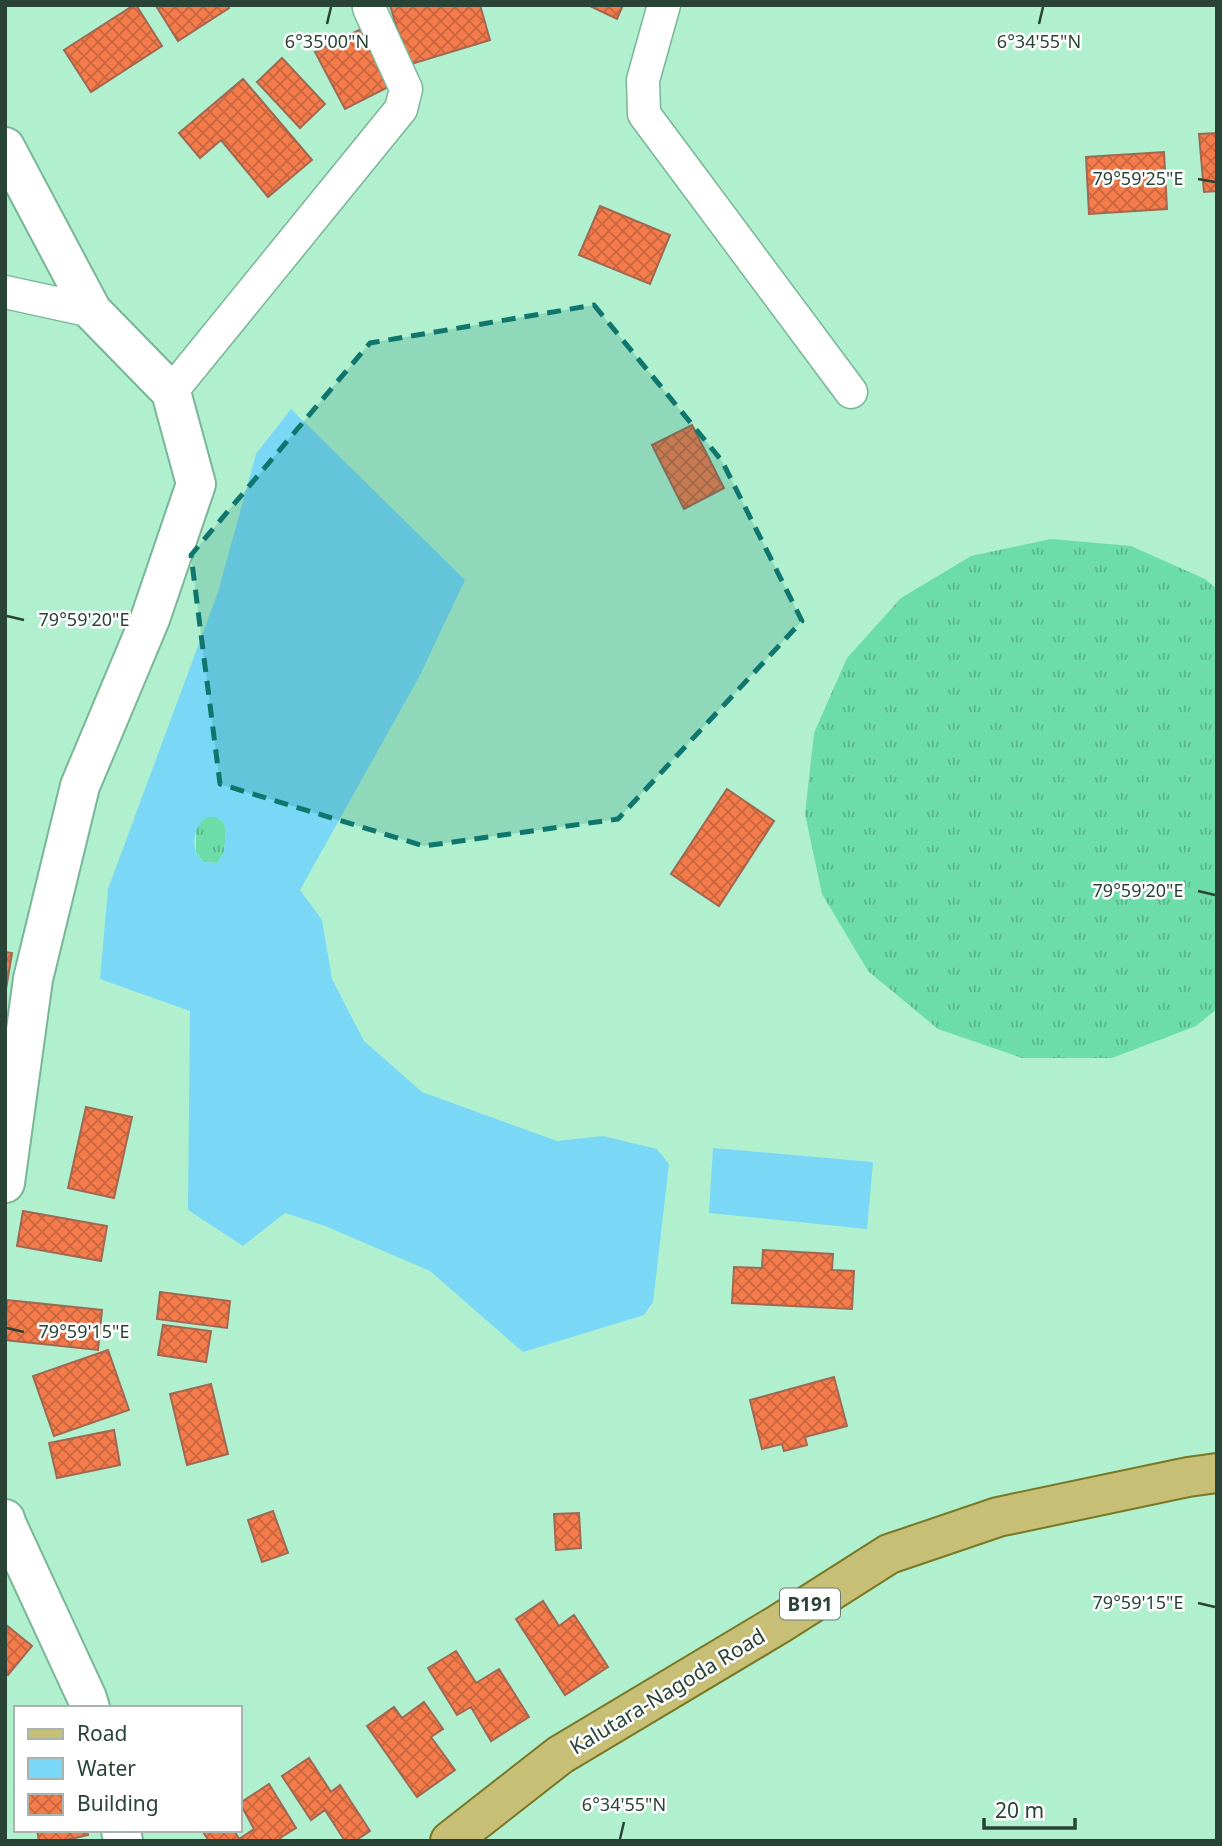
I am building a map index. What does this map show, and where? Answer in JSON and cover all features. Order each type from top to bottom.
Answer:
[{"type":"main road","name":"Kalutara-Nagoda Road","points":[[450,1841],[561,1755],[779,1624],[889,1554],[998,1517],[1217,1473]]},
{"type":"street","points":[[171,391],[401,109],[406,89],[369,8],[370,5]]},
{"type":"street","points":[[664,5],[643,80],[644,114],[851,392]]},
{"type":"street","points":[[5,146],[92,311],[171,391],[196,484],[150,618],[80,786],[33,979],[5,1182]]},
{"type":"street","points":[[5,292],[92,311]]},
{"type":"street","points":[[5,1519],[89,1706]]},
{"type":"highlighted area","points":[[594,305],[722,461],[802,621],[618,819],[424,846],[220,784],[191,555],[370,343]]},
{"type":"green space","points":[[1051,539],[1131,546],[1205,579],[1217,589],[1217,1009],[1196,1026],[1112,1058],[1022,1058],[938,1029],[868,971],[822,894],[805,814],[814,733],[847,658],[901,598],[971,556]]},
{"type":"green space","points":[[215,816],[222,821],[226,829],[224,853],[217,863],[203,862],[196,852],[196,830],[199,822],[206,817]]},
{"type":"water","points":[[291,409],[465,580],[419,677],[300,890],[322,920],[332,979],[364,1041],[422,1092],[557,1141],[603,1136],[657,1149],[669,1164],[653,1302],[644,1315],[523,1352],[430,1271],[325,1226],[285,1213],[243,1246],[188,1210],[190,1011],[100,979],[108,889],[218,592],[256,454]],"holes":[[[206,817],[215,817],[222,821],[226,829],[224,853],[217,863],[203,862],[196,852],[196,832]]]},
{"type":"water","points":[[713,1148],[873,1162],[867,1229],[709,1213]]},
{"type":"building","points":[[134,5],[162,46],[91,92],[64,50]]},
{"type":"building","points":[[157,5],[228,5],[229,8],[178,41]]},
{"type":"building","points":[[390,5],[480,5],[490,40],[408,65]]},
{"type":"building","points":[[588,5],[623,5],[617,19]]},
{"type":"building","points":[[361,29],[390,86],[345,109],[315,52]]},
{"type":"building","points":[[282,58],[325,104],[300,128],[257,82]]},
{"type":"building","points":[[243,79],[312,160],[268,197],[221,140],[200,158],[179,133]]},
{"type":"building","points":[[1217,133],[1217,191],[1204,192],[1199,134]]},
{"type":"building","points":[[1164,152],[1167,209],[1089,214],[1086,157]]},
{"type":"building","points":[[600,206],[670,235],[650,284],[579,255]]},
{"type":"building","points":[[692,425],[724,488],[684,509],[652,445]]},
{"type":"building","points":[[727,789],[774,821],[719,906],[671,874]]},
{"type":"building","points":[[5,952],[12,953],[5,995]]},
{"type":"building","points":[[86,1107],[132,1117],[114,1198],[68,1188]]},
{"type":"building","points":[[23,1211],[107,1226],[101,1261],[17,1246]]},
{"type":"building","points":[[763,1250],[833,1254],[832,1270],[854,1271],[852,1309],[732,1303],[734,1267],[762,1268]]},
{"type":"building","points":[[160,1292],[230,1301],[227,1328],[157,1319]]},
{"type":"building","points":[[7,1300],[102,1310],[98,1350],[5,1340]]},
{"type":"building","points":[[163,1325],[211,1331],[206,1362],[158,1355]]},
{"type":"building","points":[[108,1350],[129,1410],[54,1436],[33,1376]]},
{"type":"building","points":[[834,1377],[847,1426],[805,1437],[807,1445],[784,1451],[782,1444],[762,1449],[750,1400]]},
{"type":"building","points":[[211,1384],[228,1454],[187,1465],[170,1394]]},
{"type":"building","points":[[114,1430],[120,1465],[57,1478],[49,1443]]},
{"type":"building","points":[[273,1511],[288,1553],[262,1562],[248,1520]]},
{"type":"building","points":[[579,1513],[581,1548],[556,1550],[554,1514]]},
{"type":"building","points":[[543,1601],[559,1626],[574,1615],[608,1667],[565,1695],[516,1619]]},
{"type":"building","points":[[5,1624],[32,1646],[8,1675],[5,1673]]},
{"type":"building","points":[[456,1651],[476,1683],[499,1669],[529,1717],[491,1741],[471,1707],[457,1715],[428,1668]]},
{"type":"building","points":[[424,1702],[443,1729],[431,1737],[455,1770],[417,1797],[367,1726],[394,1707],[402,1718]]},
{"type":"building","points":[[309,1758],[331,1792],[340,1785],[370,1831],[355,1841],[345,1841],[325,1810],[311,1820],[282,1776]]},
{"type":"building","points":[[269,1784],[296,1828],[280,1838],[282,1841],[209,1841],[203,1832],[235,1832],[239,1839],[254,1829],[242,1802]]},
{"type":"building","points":[[37,1832],[87,1832],[88,1835],[62,1841],[39,1841]]}]
